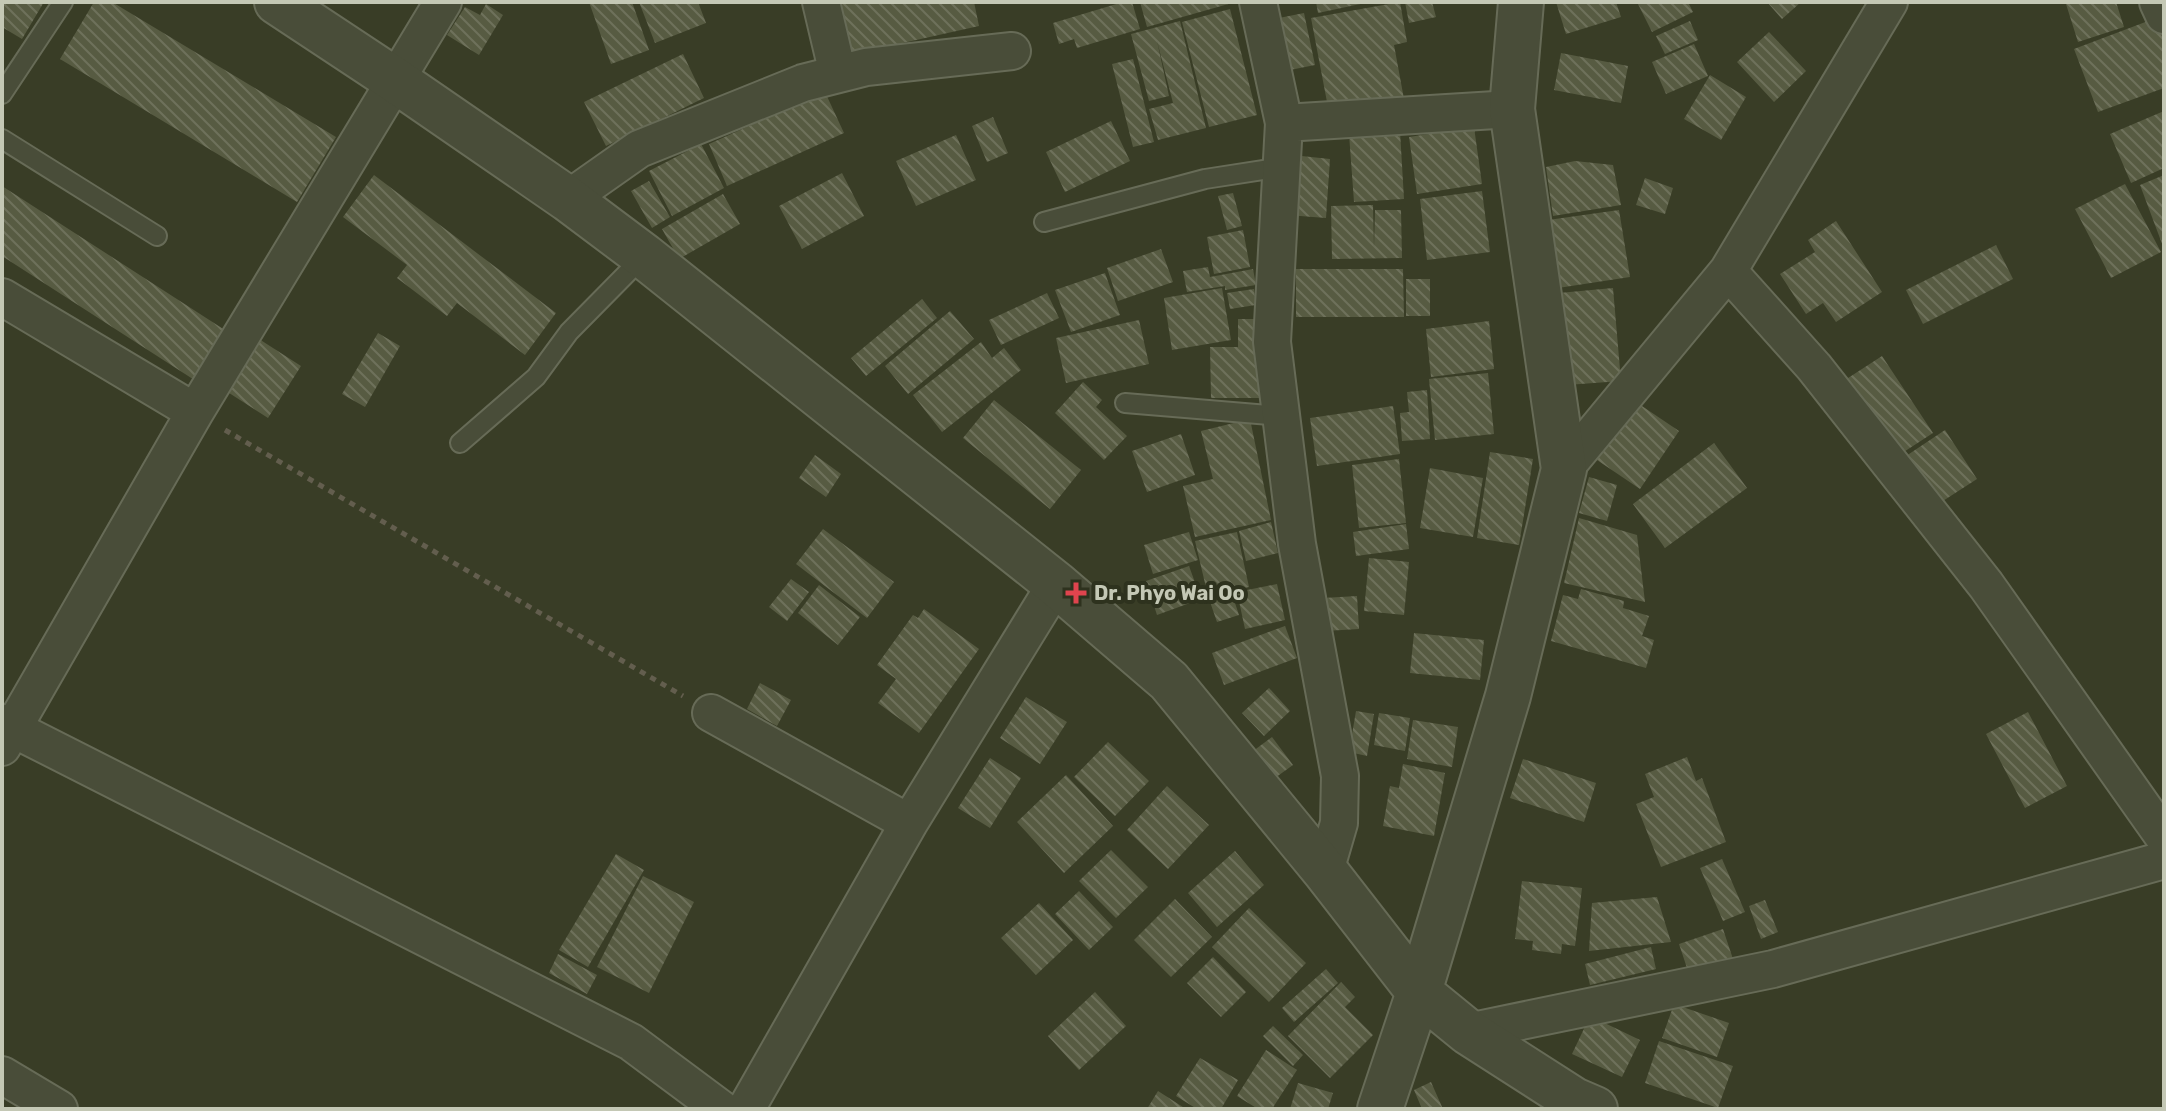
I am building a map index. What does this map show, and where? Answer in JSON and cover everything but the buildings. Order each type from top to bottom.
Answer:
[{"type":"street","points":[[277,2],[568,199],[1056,584],[1169,681],[1325,871],[1419,992],[1468,1032],[1574,1100],[1595,1109]]},
{"type":"street","points":[[443,2],[5,733],[631,1042],[721,1109]]},
{"type":"street","points":[[821,2],[838,74]]},
{"type":"street","points":[[1258,2],[1284,123],[1272,342],[1297,544],[1340,776],[1339,823],[1325,871]]},
{"type":"street","points":[[1393,1097],[1419,992],[1508,696],[1564,469],[1512,109],[1521,2]]},
{"type":"street","points":[[1564,469],[1728,271],[1889,2]]},
{"type":"street","points":[[2158,2],[2164,15]]},
{"type":"street","points":[[568,199],[639,149],[803,83],[866,67],[1012,51]]},
{"type":"street","points":[[1284,123],[1512,109]]},
{"type":"street","points":[[1728,271],[1814,367],[1986,585],[2164,837]]},
{"type":"street","points":[[2,297],[195,412]]},
{"type":"street","points":[[746,1109],[909,823],[1056,584]]},
{"type":"street","points":[[711,713],[909,823]]},
{"type":"street","points":[[1468,1032],[1773,969],[2164,860]]},
{"type":"street","points":[[2,1075],[59,1109]]},
{"type":"lane","points":[[2,94],[63,2]]},
{"type":"lane","points":[[2,139],[157,236]]},
{"type":"lane","points":[[1044,222],[1205,179],[1282,167]]},
{"type":"lane","points":[[460,443],[536,377],[569,332],[644,256]]},
{"type":"lane","points":[[1125,403],[1281,416]]},
{"type":"path","points":[[195,412],[711,713]]},
{"type":"place","name":"Dr. Phyo Wai Oo","points":[[1076,593]]}]
